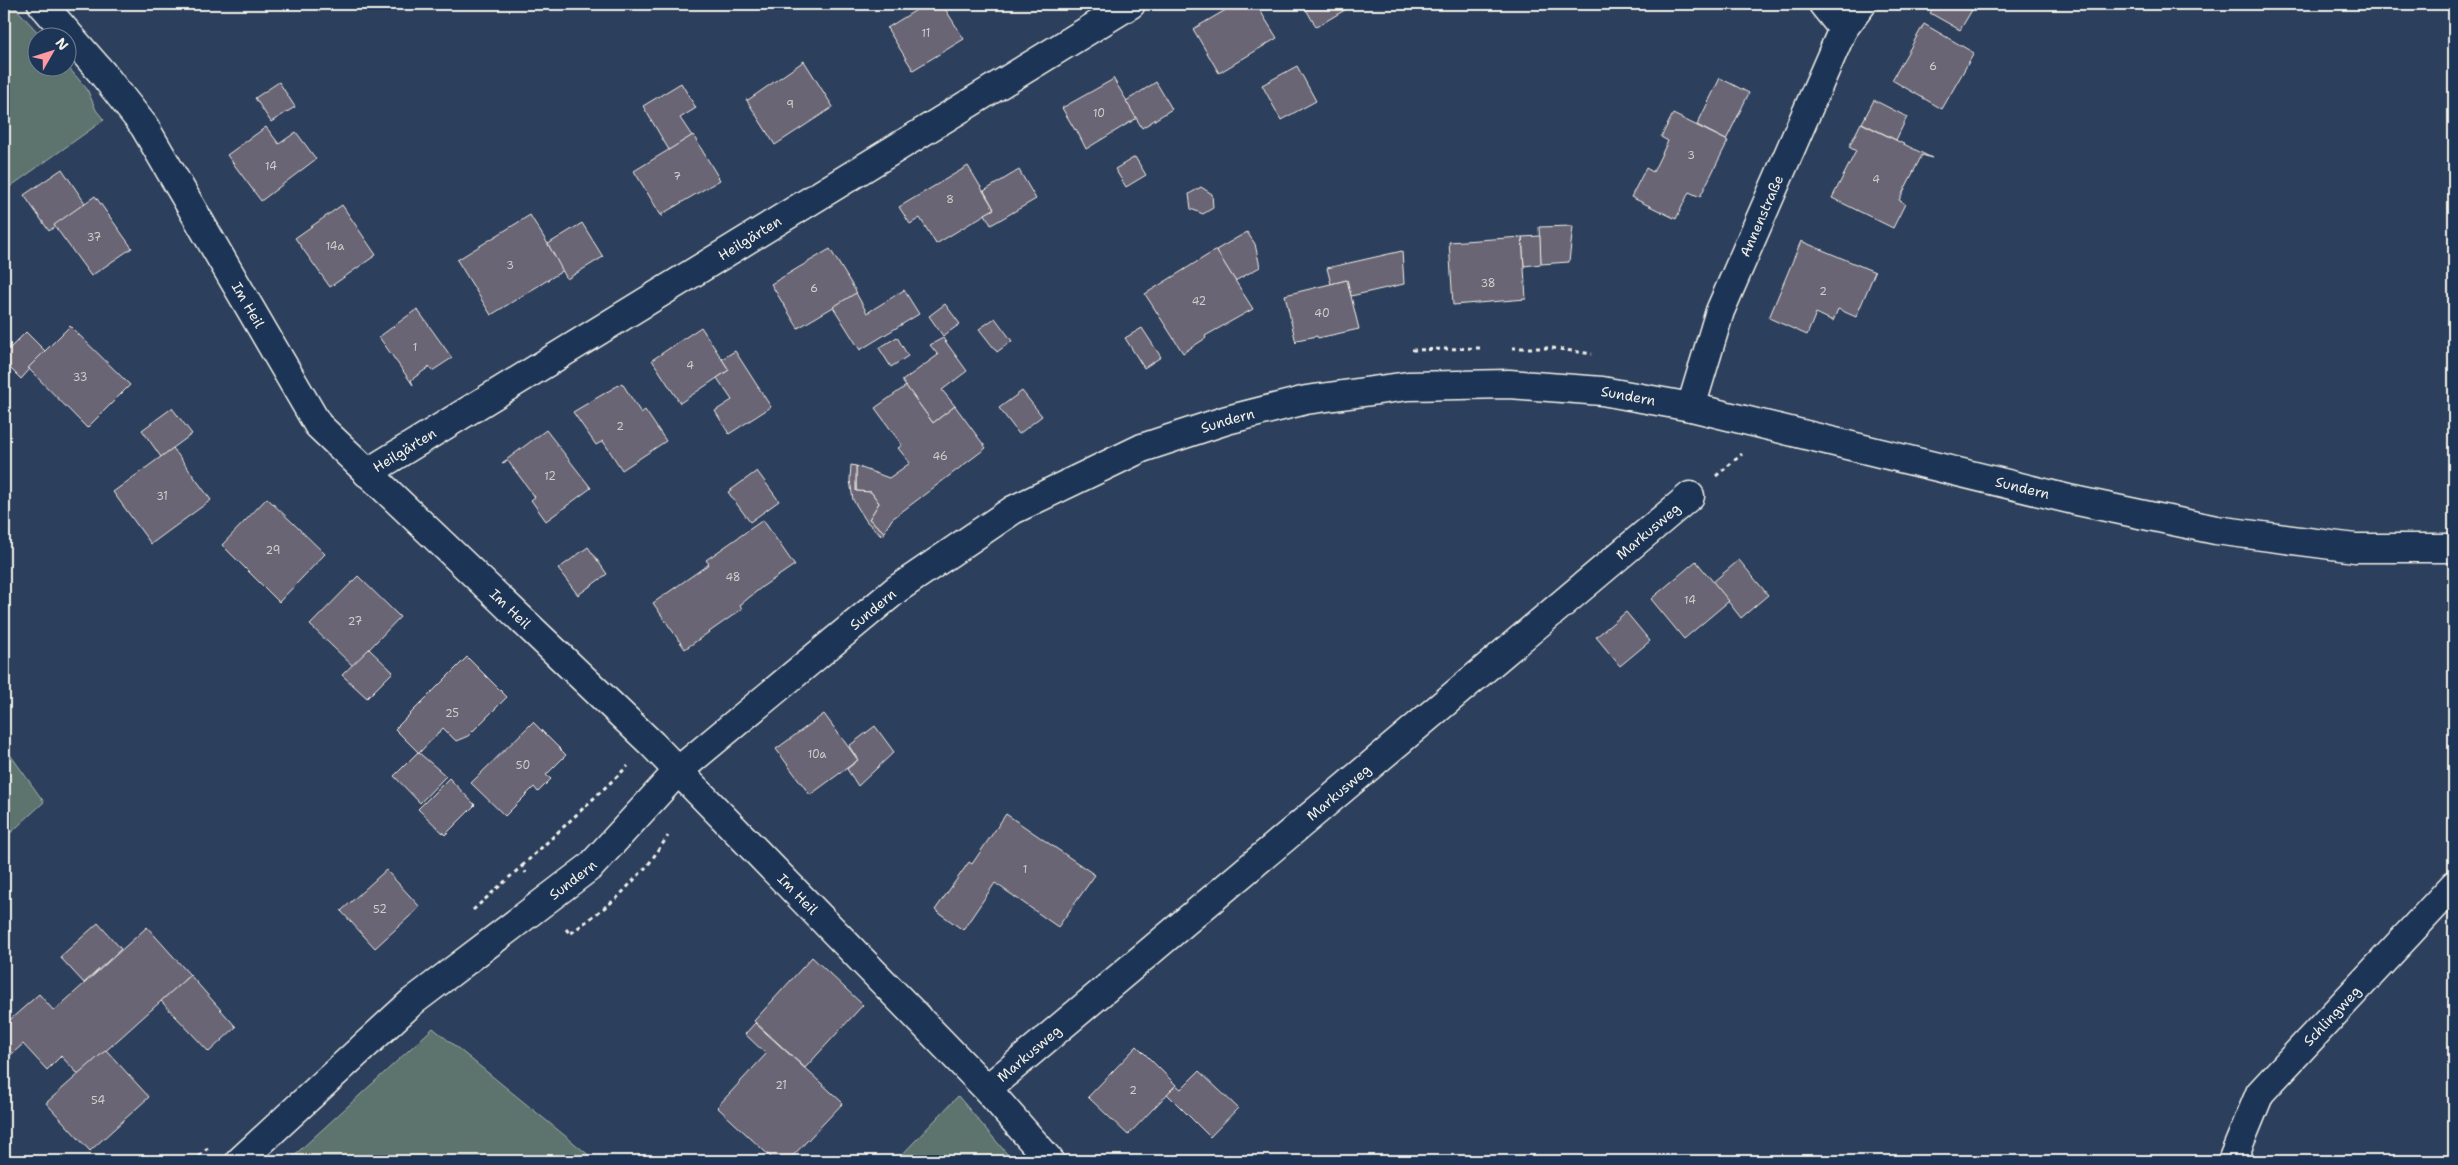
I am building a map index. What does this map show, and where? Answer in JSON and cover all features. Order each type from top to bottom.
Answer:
[{"type":"street","name":"Im Heil","points":[[42,4],[103,74],[144,126],[318,424],[652,744],[987,1089],[1050,1161]]},
{"type":"street","name":"Heilgärten","points":[[367,473],[1131,4]]},
{"type":"street","points":[[1823,4],[1843,29]]},
{"type":"street","name":"Annenstraße","points":[[1691,407],[1720,311],[1843,29],[1862,4]]},
{"type":"street","name":"Sundern","points":[[240,1161],[412,1002],[591,866],[678,771],[897,589],[1013,510],[1142,448],[1226,420],[1306,400],[1408,386],[1509,384],[1602,391],[1691,407],[2073,500],[2216,530],[2355,548],[2454,548]]},
{"type":"street","name":"Markusweg","points":[[987,1089],[1690,496]]},
{"type":"street","name":"Schlingweg","points":[[2232,1161],[2260,1093],[2454,885]]},
{"type":"path","points":[[1690,496],[1738,460],[1764,425]]},
{"type":"path","points":[[522,866],[652,744]]},
{"type":"green space","points":[[4,4],[12,4],[34,28],[28,28],[28,78],[78,78],[87,89],[96,110],[104,120],[4,191]]},
{"type":"green space","points":[[4,746],[44,802],[4,839]]},
{"type":"green space","points":[[433,1028],[596,1161],[288,1161]]},
{"type":"green space","points":[[958,1096],[1013,1161],[896,1161]]},
{"type":"building","points":[[926,4],[942,4],[964,39],[913,70],[887,28]]},
{"type":"building","points":[[1236,4],[1256,4],[1277,38],[1219,73],[1193,29]]},
{"type":"building","points":[[1303,4],[1355,4],[1316,27]]},
{"type":"building","points":[[1936,4],[1960,4],[1972,10],[1960,30],[1930,13]]},
{"type":"building","points":[[1924,24],[1974,53],[1942,109],[1892,80]]},
{"type":"building","points":[[804,61],[833,107],[775,145],[746,99],[748,100]]},
{"type":"building","points":[[1297,66],[1316,101],[1281,120],[1262,85]]},
{"type":"building","points":[[1113,78],[1137,118],[1086,149],[1062,108]]},
{"type":"building","points":[[1720,78],[1749,93],[1726,140],[1697,125]]},
{"type":"building","points":[[279,82],[295,107],[271,122],[255,98]]},
{"type":"building","points":[[1156,82],[1172,109],[1142,128],[1126,101]]},
{"type":"building","points":[[681,83],[696,108],[680,118],[692,136],[669,150],[643,106]]},
{"type":"building","points":[[1874,100],[1907,117],[1896,140],[1862,123]]},
{"type":"building","points":[[1673,114],[1728,141],[1700,197],[1689,192],[1676,219],[1631,197],[1646,168],[1653,172],[1668,141],[1661,137]]},
{"type":"building","points":[[1861,123],[1932,158],[1922,155],[1899,200],[1905,204],[1893,228],[1832,198],[1856,151],[1849,147]]},
{"type":"building","points":[[266,127],[279,144],[296,132],[316,159],[261,201],[227,155]]},
{"type":"building","points":[[693,135],[720,180],[662,214],[662,217],[634,171]]},
{"type":"building","points":[[1135,157],[1146,175],[1126,187],[1115,169]]},
{"type":"building","points":[[968,166],[994,209],[936,244],[920,218],[910,224],[899,207]]},
{"type":"building","points":[[62,169],[85,203],[49,231],[24,195]]},
{"type":"building","points":[[1019,170],[1036,199],[991,225],[985,214],[994,209],[984,191]]},
{"type":"building","points":[[1201,187],[1212,194],[1213,208],[1203,214],[1191,209],[1189,194]]},
{"type":"building","points":[[95,196],[132,248],[91,276],[54,225]]},
{"type":"building","points":[[342,205],[376,255],[330,287],[295,238]]},
{"type":"building","points":[[530,215],[564,270],[491,315],[457,260]]},
{"type":"building","points":[[582,223],[603,257],[567,279],[548,244]]},
{"type":"building","points":[[1573,226],[1569,262],[1541,264],[1539,227]]},
{"type":"building","points":[[1247,232],[1255,244],[1260,267],[1235,281],[1216,250]]},
{"type":"building","points":[[1540,236],[1541,264],[1524,266],[1522,237]]},
{"type":"building","points":[[1522,237],[1526,299],[1453,305],[1449,242]]},
{"type":"building","points":[[1801,241],[1875,272],[1856,317],[1838,309],[1833,321],[1816,313],[1807,335],[1769,318]]},
{"type":"building","points":[[830,249],[857,293],[798,328],[771,284]]},
{"type":"building","points":[[1216,250],[1253,309],[1205,336],[1206,338],[1183,353],[1145,294]]},
{"type":"building","points":[[1402,251],[1404,284],[1351,296],[1347,280],[1331,284],[1327,268]]},
{"type":"building","points":[[1347,280],[1359,329],[1318,338],[1317,336],[1297,340],[1296,343],[1285,295]]},
{"type":"building","points":[[904,290],[919,314],[860,350],[833,307],[856,293],[867,313]]},
{"type":"building","points":[[945,304],[960,324],[943,336],[929,316]]},
{"type":"building","points":[[417,309],[452,358],[432,371],[429,367],[411,380],[413,385],[379,337]]},
{"type":"building","points":[[995,318],[1012,341],[997,352],[979,329]]},
{"type":"building","points":[[70,326],[130,385],[87,428],[28,368]]},
{"type":"building","points":[[701,327],[729,370],[680,403],[652,360]]},
{"type":"building","points":[[1142,328],[1161,357],[1144,368],[1125,338]]},
{"type":"building","points":[[26,332],[45,351],[28,368],[30,369],[21,379],[4,362],[4,354]]},
{"type":"building","points":[[897,337],[908,356],[891,367],[879,348]]},
{"type":"building","points":[[943,338],[967,371],[942,390],[955,406],[933,423],[902,381],[938,355],[930,345]]},
{"type":"building","points":[[735,351],[771,407],[729,434],[715,411],[732,400],[717,378],[729,370],[722,359]]},
{"type":"building","points":[[622,383],[641,413],[645,410],[666,441],[622,470],[603,441],[596,445],[573,412]]},
{"type":"building","points":[[906,386],[933,423],[955,406],[986,448],[892,519],[884,532],[869,519],[879,503],[871,492],[856,491],[856,466],[889,478],[910,463],[898,448],[902,445],[875,408]]},
{"type":"building","points":[[1022,391],[1042,416],[1019,434],[999,408]]},
{"type":"building","points":[[172,408],[192,434],[161,457],[142,430]]},
{"type":"building","points":[[546,430],[591,488],[546,521],[531,500],[535,497],[508,461],[502,463]]},
{"type":"building","points":[[173,448],[211,500],[151,544],[113,492]]},
{"type":"building","points":[[851,465],[856,466],[856,491],[871,492],[879,503],[869,519],[884,532],[882,536],[867,522],[853,500],[850,480]]},
{"type":"building","points":[[757,471],[779,501],[750,522],[728,492]]},
{"type":"building","points":[[267,498],[325,554],[279,602],[222,545]]},
{"type":"building","points":[[763,520],[795,566],[762,587],[740,605],[742,609],[685,649],[653,603],[709,564],[706,560]]},
{"type":"building","points":[[588,547],[607,574],[578,595],[558,569]]},
{"type":"building","points":[[1739,560],[1768,595],[1741,618],[1713,582]]},
{"type":"building","points":[[1696,561],[1729,601],[1684,639],[1651,599]]},
{"type":"building","points":[[358,576],[400,617],[353,666],[310,625]]},
{"type":"building","points":[[1626,612],[1650,641],[1620,666],[1596,637]]},
{"type":"building","points":[[369,649],[393,672],[367,698],[342,675]]},
{"type":"building","points":[[467,657],[507,697],[468,736],[456,741],[443,728],[419,753],[395,729]]},
{"type":"building","points":[[824,714],[858,760],[810,795],[776,749]]},
{"type":"building","points":[[533,722],[566,755],[546,775],[551,779],[538,792],[534,787],[505,816],[471,783]]},
{"type":"building","points":[[875,726],[894,752],[858,786],[847,769],[858,760],[849,746]]},
{"type":"building","points":[[418,752],[446,776],[420,803],[394,776]]},
{"type":"building","points":[[449,778],[475,805],[445,835],[418,809]]},
{"type":"building","points":[[1006,814],[1095,875],[1058,927],[995,883],[963,930],[935,910],[969,862],[972,864]]},
{"type":"building","points":[[386,870],[420,907],[375,948],[341,911]]},
{"type":"building","points":[[98,923],[121,949],[84,983],[60,957]]},
{"type":"building","points":[[147,927],[190,975],[79,1075],[61,1056],[47,1070],[23,1044],[4,1061],[4,1025],[39,994],[54,1011]]},
{"type":"building","points":[[812,957],[863,1005],[805,1068],[754,1021]]},
{"type":"building","points":[[190,975],[236,1027],[209,1052],[161,1001]]},
{"type":"building","points":[[755,1023],[843,1103],[788,1161],[775,1161],[717,1107],[766,1054],[745,1034]]},
{"type":"building","points":[[1137,1046],[1176,1085],[1128,1135],[1088,1097]]},
{"type":"building","points":[[106,1050],[149,1097],[90,1151],[46,1103]]},
{"type":"building","points":[[4,1061],[10,1067],[4,1072]]},
{"type":"building","points":[[1199,1071],[1238,1108],[1210,1137],[1167,1094],[1176,1085],[1181,1089]]}]
